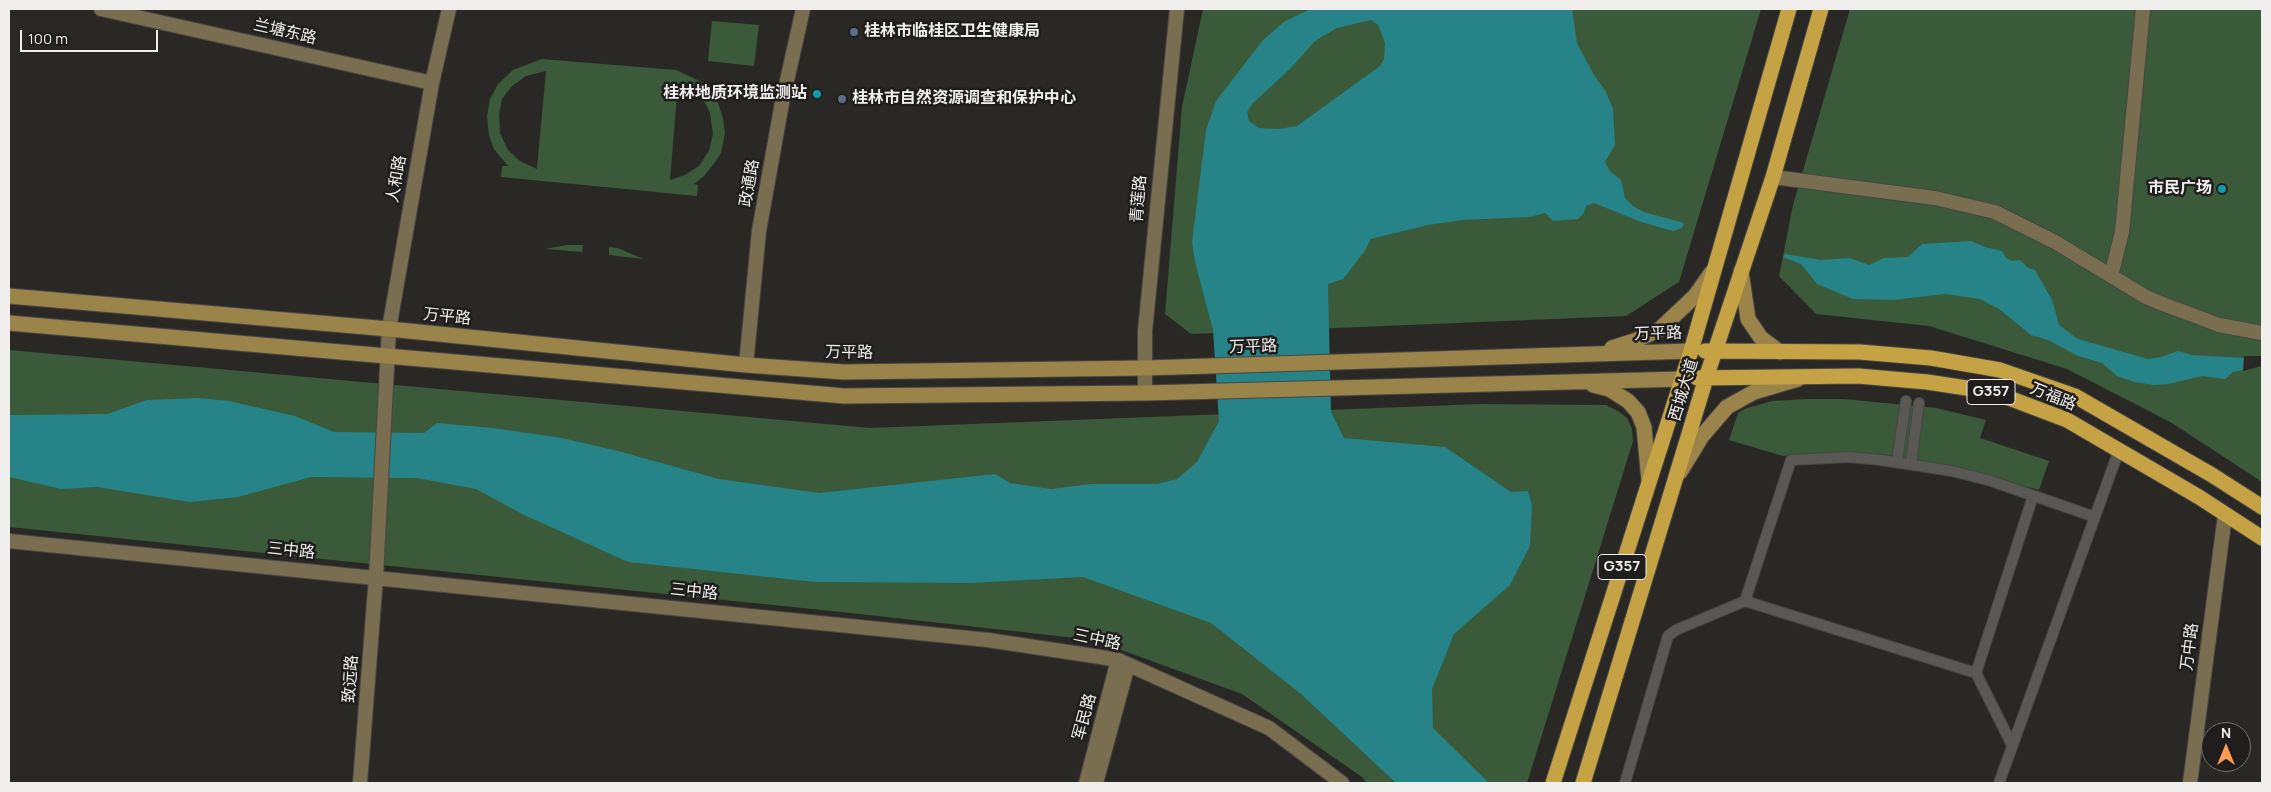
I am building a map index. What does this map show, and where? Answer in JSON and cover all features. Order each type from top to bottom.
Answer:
[{"type":"highway","name":"西城大道","points":[[1553,783],[1683,379],[1789,9]]},
{"type":"highway","name":"西城大道","points":[[1583,783],[1706,378],[1774,173],[1821,9]]},
{"type":"highway","name":"万福路","points":[[1691,351],[1860,352],[1931,358],[2000,370],[2075,396],[2212,475],[2262,507]]},
{"type":"highway","name":"万福路","points":[[1683,379],[1858,376],[1927,382],[1993,392],[2067,420],[2199,497],[2262,538]]},
{"type":"main road","points":[[1589,354],[1634,341],[1659,330],[1695,296],[1716,267]]},
{"type":"main road","points":[[1742,271],[1748,319],[1761,338],[1780,352]]},
{"type":"main road","name":"万平路","points":[[9,296],[389,329],[746,365],[844,372],[1145,368],[1691,351]]},
{"type":"main road","points":[[9,323],[844,396],[1145,393],[1683,379]]},
{"type":"main road","points":[[1675,482],[1702,436],[1727,407],[1754,392],[1806,377]]},
{"type":"main road","points":[[1577,382],[1610,389],[1628,401],[1638,412],[1644,427],[1649,484]]},
{"type":"street","name":"兰塘东路","points":[[101,9],[432,83]]},
{"type":"street","name":"人和路","points":[[386,357],[389,329],[432,83],[449,9]]},
{"type":"street","name":"政通路","points":[[746,365],[759,231],[782,104],[803,9]]},
{"type":"street","name":"青莲路","points":[[1145,393],[1145,331],[1177,9]]},
{"type":"street","points":[[2112,274],[2122,232],[2143,9]]},
{"type":"street","points":[[1774,173],[1935,198],[1995,212],[2177,306],[2209,317],[2262,327]]},
{"type":"street","points":[[2112,274],[2146,297],[2187,315],[2219,324],[2262,332]]},
{"type":"street","name":"致远路","points":[[360,783],[376,577],[386,357]]},
{"type":"street","points":[[1897,462],[1906,401]]},
{"type":"street","points":[[1911,464],[1919,403]]},
{"type":"street","points":[[1999,783],[2119,450]]},
{"type":"street","points":[[1745,601],[1791,460],[1849,458],[1911,464],[1973,476],[2094,517]]},
{"type":"street","points":[[2012,745],[1976,673],[2033,496]]},
{"type":"street","name":"万中路","points":[[2190,783],[2225,515]]},
{"type":"street","name":"三中路","points":[[9,541],[988,640],[1123,662],[1269,728],[1342,783]]},
{"type":"street","points":[[1625,783],[1668,636],[1676,630],[1745,601],[1976,673]]},
{"type":"street","name":"军民路","points":[[1086,783],[1123,662]]},
{"type":"street","name":"军民路","points":[[1095,783],[1123,662]]},
{"type":"green space","points":[[1203,9],[1761,9],[1679,282],[1626,316],[1191,334],[1165,314],[1182,107]]},
{"type":"green space","points":[[1850,9],[2262,9],[2262,482],[2172,423],[2067,369],[1929,326],[1816,314],[1779,276],[1793,205]]},
{"type":"green space","points":[[712,21],[759,25],[754,66],[708,61]]},
{"type":"green space","points":[[542,59],[676,70],[702,82],[718,103],[725,133],[721,153],[704,176],[694,184],[698,185],[697,196],[501,177],[502,166],[508,166],[494,149],[489,136],[487,116],[490,99],[498,84],[513,70]],"holes":[[[546,71],[537,168],[537,169],[520,161],[508,150],[500,133],[499,114],[502,99],[512,86],[526,76]],[[678,83],[689,87],[706,104],[710,113],[713,134],[709,151],[699,166],[685,175],[670,180]]]},
{"type":"green space","points":[[567,245],[583,245],[582,252],[545,249]]},
{"type":"green space","points":[[609,247],[618,248],[643,259],[609,255]]},
{"type":"green space","points":[[9,350],[870,428],[1480,404],[1606,405],[1627,418],[1632,429],[1633,441],[1527,783],[1367,783],[1362,777],[1242,694],[1094,640],[832,611],[9,527]]},
{"type":"green space","points":[[1844,399],[1936,408],[1986,420],[1980,438],[2049,461],[2039,490],[1957,468],[1890,455],[1834,453],[1783,456],[1729,440],[1738,413],[1747,408],[1772,401]]},
{"type":"water","points":[[1311,9],[1572,9],[1577,43],[1594,75],[1606,92],[1613,109],[1615,145],[1605,162],[1610,171],[1621,180],[1625,198],[1633,206],[1644,212],[1684,223],[1682,228],[1673,231],[1641,222],[1594,203],[1586,206],[1584,213],[1578,219],[1553,221],[1545,213],[1530,217],[1462,220],[1428,225],[1371,239],[1364,252],[1343,279],[1328,284],[1331,412],[1344,438],[1445,447],[1511,492],[1528,491],[1532,505],[1530,546],[1510,585],[1454,634],[1432,689],[1433,728],[1489,783],[1396,783],[1301,694],[1211,623],[1083,577],[969,583],[815,582],[628,562],[522,514],[476,489],[417,478],[311,477],[238,497],[190,502],[97,487],[61,489],[9,477],[9,415],[107,414],[147,400],[199,398],[229,401],[295,416],[334,432],[424,433],[437,423],[493,428],[562,438],[618,451],[719,479],[819,493],[995,474],[1010,483],[1051,489],[1091,484],[1157,484],[1177,479],[1197,462],[1219,421],[1213,330],[1195,262],[1192,242],[1206,130],[1216,101],[1263,40],[1285,21]],"holes":[[[1371,20],[1378,25],[1385,43],[1384,59],[1380,66],[1297,126],[1279,129],[1259,128],[1249,121],[1247,112],[1253,103],[1291,68],[1315,41],[1337,28]]]},
{"type":"water","points":[[1971,241],[2002,251],[2006,258],[2012,261],[2020,260],[2028,268],[2035,270],[2052,300],[2059,325],[2078,339],[2148,359],[2178,351],[2192,355],[2262,359],[2262,366],[2233,372],[2225,379],[2202,376],[2168,384],[2154,385],[2134,382],[2117,376],[2102,363],[2078,356],[2048,340],[2031,335],[1999,309],[1980,299],[1945,294],[1893,300],[1853,299],[1817,284],[1801,264],[1783,257],[1785,254],[1821,260],[1850,258],[1869,265],[1884,258],[1908,257],[1922,244]]},
{"type":"pier","points":[[2244,356],[2262,356],[2262,366],[2243,371]]},
{"type":"place","name":"桂林市临桂区卫生健康局","points":[[854,32]]},
{"type":"place","name":"桂林地质环境监测站","points":[[817,94]]},
{"type":"place","name":"桂林市自然资源调查和保护中心","points":[[842,99]]},
{"type":"place","name":"市民广场","points":[[2222,189]]}]
